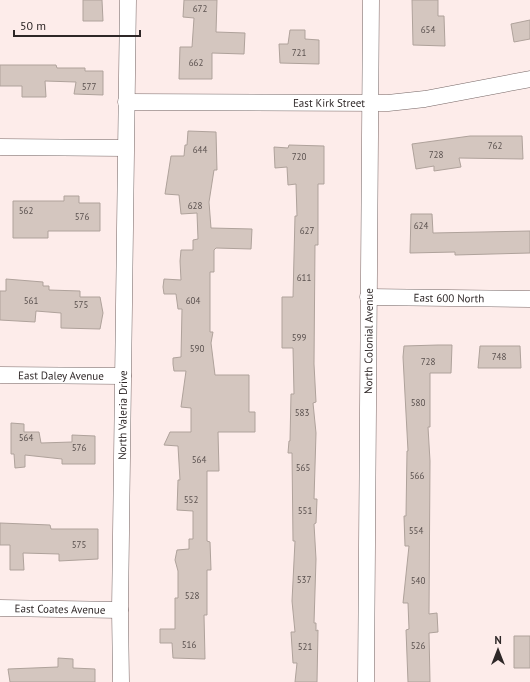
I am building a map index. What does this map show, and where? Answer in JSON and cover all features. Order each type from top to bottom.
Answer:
[{"type":"street","points":[[126,102],[128,0]]},
{"type":"street","name":"North Colonial Avenue","points":[[366,682],[371,0]]},
{"type":"street","name":"East Kirk Street","points":[[126,102],[370,103],[412,101],[530,79]]},
{"type":"street","name":"North Valeria Drive","points":[[121,682],[120,610],[126,102]]},
{"type":"street","points":[[0,147],[125,148]]},
{"type":"street","name":"East 600 North","points":[[368,297],[530,299]]},
{"type":"street","name":"East Daley Avenue","points":[[0,375],[123,376]]},
{"type":"street","name":"East Coates Avenue","points":[[0,608],[120,610]]},
{"type":"building","points":[[83,0],[102,0],[103,21],[83,21]]},
{"type":"building","points":[[184,0],[217,0],[216,32],[245,33],[244,54],[212,53],[212,79],[179,79],[180,47],[192,47],[194,18],[183,17]]},
{"type":"building","points":[[412,0],[438,0],[438,16],[444,16],[445,46],[413,45]]},
{"type":"building","points":[[530,20],[530,39],[514,42],[511,24]]},
{"type":"building","points":[[290,30],[305,30],[305,39],[319,40],[319,64],[280,63],[279,44],[288,44]]},
{"type":"building","points":[[0,65],[56,65],[57,68],[85,68],[85,71],[103,71],[103,95],[74,94],[76,82],[45,81],[46,97],[22,97],[22,86],[0,86]]},
{"type":"building","points":[[188,131],[216,132],[217,170],[214,170],[209,202],[211,228],[252,229],[251,249],[216,248],[214,250],[214,272],[210,272],[210,332],[213,332],[211,343],[215,375],[249,375],[249,412],[255,412],[255,432],[218,432],[219,471],[207,471],[207,541],[210,542],[211,570],[207,570],[207,615],[204,615],[205,659],[173,658],[172,643],[160,643],[160,629],[175,629],[175,598],[178,598],[178,571],[175,560],[177,550],[189,549],[189,539],[193,539],[193,511],[177,510],[178,480],[180,480],[178,446],[164,445],[170,432],[191,432],[191,408],[181,407],[186,371],[174,371],[173,364],[173,358],[181,357],[182,309],[178,309],[176,294],[164,294],[163,287],[164,279],[181,280],[181,250],[193,250],[193,240],[198,239],[197,213],[181,214],[179,195],[165,194],[171,156],[184,156],[185,145],[187,145]]},
{"type":"building","points":[[470,136],[522,136],[523,159],[459,158],[461,167],[434,171],[434,166],[416,169],[412,144]]},
{"type":"building","points":[[289,145],[324,146],[324,184],[318,184],[318,245],[315,245],[314,364],[316,402],[313,403],[316,433],[314,499],[317,499],[316,523],[314,524],[316,559],[314,623],[316,623],[316,631],[318,630],[317,682],[295,682],[297,663],[293,663],[291,632],[295,632],[292,601],[295,541],[293,541],[292,453],[288,453],[290,441],[291,394],[294,394],[293,348],[282,348],[282,297],[293,297],[295,216],[297,216],[296,184],[288,185],[287,167],[275,168],[274,147],[288,148]]},
{"type":"building","points":[[64,196],[79,196],[79,203],[100,203],[100,231],[48,231],[48,238],[13,238],[13,201],[64,201]]},
{"type":"building","points":[[411,214],[432,214],[433,233],[530,231],[530,253],[455,255],[455,252],[410,253]]},
{"type":"building","points":[[6,279],[43,282],[43,286],[49,286],[49,290],[80,291],[80,297],[100,297],[103,313],[100,329],[61,328],[61,313],[36,311],[35,322],[0,320],[0,291],[6,291]]},
{"type":"building","points":[[452,345],[451,373],[430,373],[430,427],[428,427],[430,461],[429,614],[437,613],[438,632],[429,633],[430,682],[408,682],[406,630],[409,629],[408,603],[403,603],[409,546],[405,546],[404,516],[406,516],[408,451],[403,357],[404,346]]},
{"type":"building","points":[[480,346],[520,346],[521,368],[478,368]]},
{"type":"building","points":[[11,423],[24,424],[24,432],[39,432],[41,443],[72,442],[72,435],[95,436],[95,464],[62,464],[62,459],[25,455],[25,467],[15,468],[14,454],[11,454]]},
{"type":"building","points":[[0,523],[50,525],[51,529],[98,529],[98,559],[59,561],[59,554],[23,553],[24,570],[10,570],[10,545],[0,545]]},
{"type":"building","points":[[514,636],[530,636],[530,668],[514,668]]},
{"type":"building","points":[[58,658],[73,659],[73,668],[95,669],[95,682],[10,682],[8,669],[58,667]]}]
